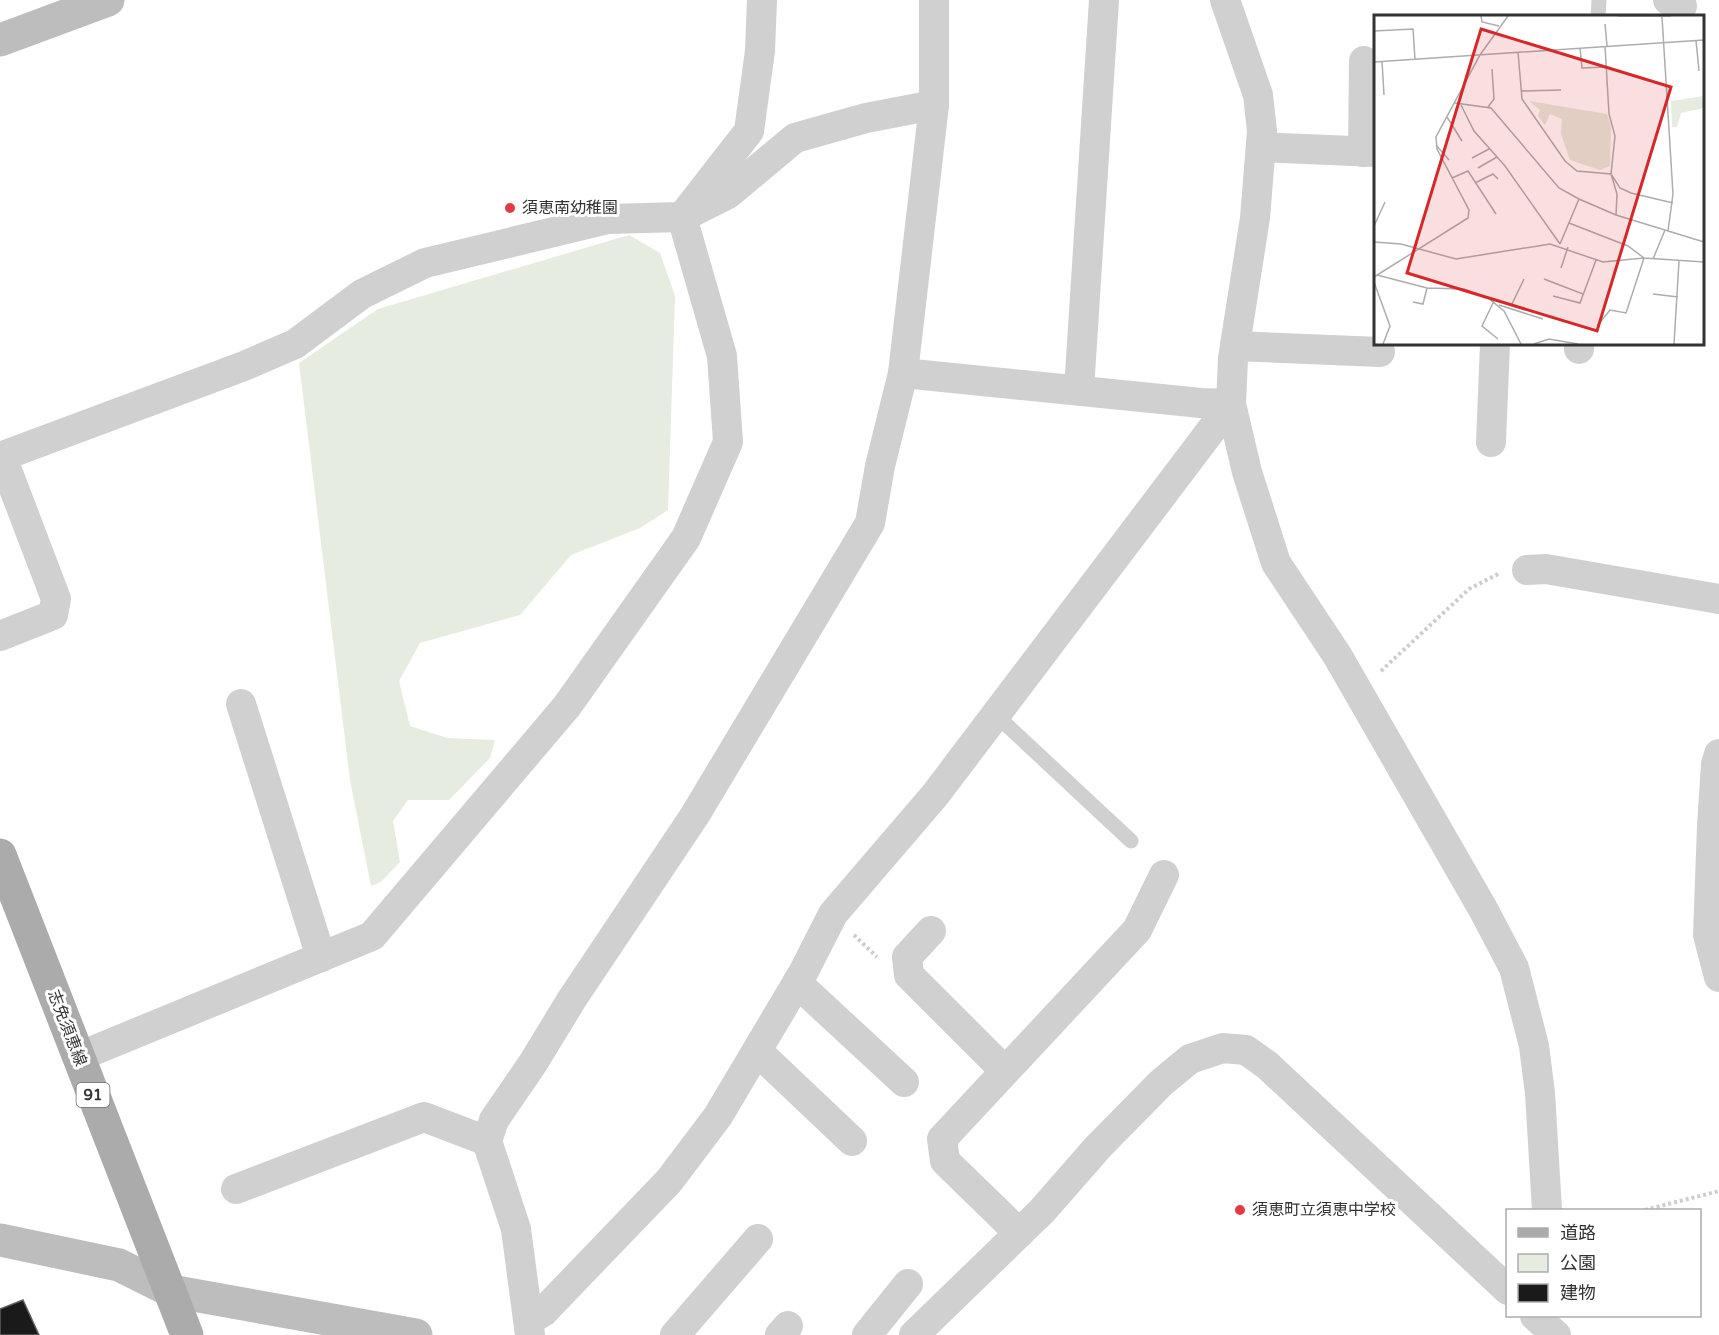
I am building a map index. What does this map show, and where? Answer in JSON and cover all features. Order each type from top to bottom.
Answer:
[{"type":"main road","name":"志免須恵線","points":[[0,855],[187,1335]]},
{"type":"street","points":[[0,40],[108,0]]},
{"type":"street","points":[[682,217],[749,131],[760,51],[762,0]]},
{"type":"street","points":[[529,1328],[516,1228],[488,1141],[494,1120],[695,815],[870,524],[880,466],[903,373],[934,105],[934,0]]},
{"type":"street","points":[[1079,390],[1104,0]]},
{"type":"street","points":[[1225,0],[1258,95],[1262,131],[1255,218],[1235,346],[1231,404],[1247,472],[1276,563],[1337,655],[1483,909],[1514,968],[1534,1046],[1540,1093],[1546,1209]]},
{"type":"street","points":[[1261,147],[1369,152],[1364,61]]},
{"type":"street","points":[[0,636],[53,615],[56,599],[1,457],[244,366],[295,344],[362,294],[425,263],[608,219],[682,217],[728,194],[795,138],[866,118],[934,105]]},
{"type":"street","points":[[78,1057],[372,936],[567,706],[686,538],[728,442],[722,356],[682,217]]},
{"type":"street","points":[[1491,442],[1495,345]]},
{"type":"street","points":[[1235,346],[1380,352]]},
{"type":"street","points":[[903,373],[1201,403],[1231,404]]},
{"type":"street","points":[[529,1328],[669,1181],[718,1116],[797,983],[833,914],[935,795],[1231,404]]},
{"type":"street","points":[[1527,570],[1546,569],[1719,599]]},
{"type":"street","points":[[241,704],[321,957]]},
{"type":"street","points":[[1719,754],[1716,764],[1712,826],[1708,935],[1719,976]]},
{"type":"street","points":[[1019,1233],[945,1161],[942,1139],[1137,930],[1164,875]]},
{"type":"street","points":[[931,931],[907,957],[909,975],[1005,1071]]},
{"type":"street","points":[[797,983],[904,1082]]},
{"type":"street","points":[[914,1335],[1042,1211],[1161,1083],[1190,1059],[1223,1048],[1246,1050],[1267,1065],[1506,1288]]},
{"type":"street","points":[[757,1051],[852,1141]]},
{"type":"street","points":[[236,1189],[424,1118],[488,1141]]},
{"type":"street","points":[[675,1335],[758,1239]]},
{"type":"street","points":[[0,1240],[118,1265],[171,1291],[416,1335]]},
{"type":"street","points":[[867,1335],[908,1284]]},
{"type":"lane","points":[[1598,15],[1599,0]]},
{"type":"lane","points":[[996,715],[1131,841]]},
{"type":"path","points":[[1358,692],[1469,589],[1500,573],[1527,570]]},
{"type":"path","points":[[833,914],[880,961],[909,975]]},
{"type":"path","points":[[1649,1209],[1719,1191]]},
{"type":"green space","points":[[629,235],[660,253],[675,296],[668,510],[640,528],[571,555],[520,615],[420,643],[399,681],[410,726],[447,738],[495,740],[490,758],[449,800],[408,800],[393,821],[400,862],[381,882],[371,886],[350,780],[299,363],[378,309]]},
{"type":"building","points":[[23,1300],[39,1335],[0,1335],[0,1309]]},
{"type":"place","name":"須恵南幼稚園","points":[[510,208]]},
{"type":"place","name":"須恵町立須恵中学校","points":[[1240,1210]]}]
